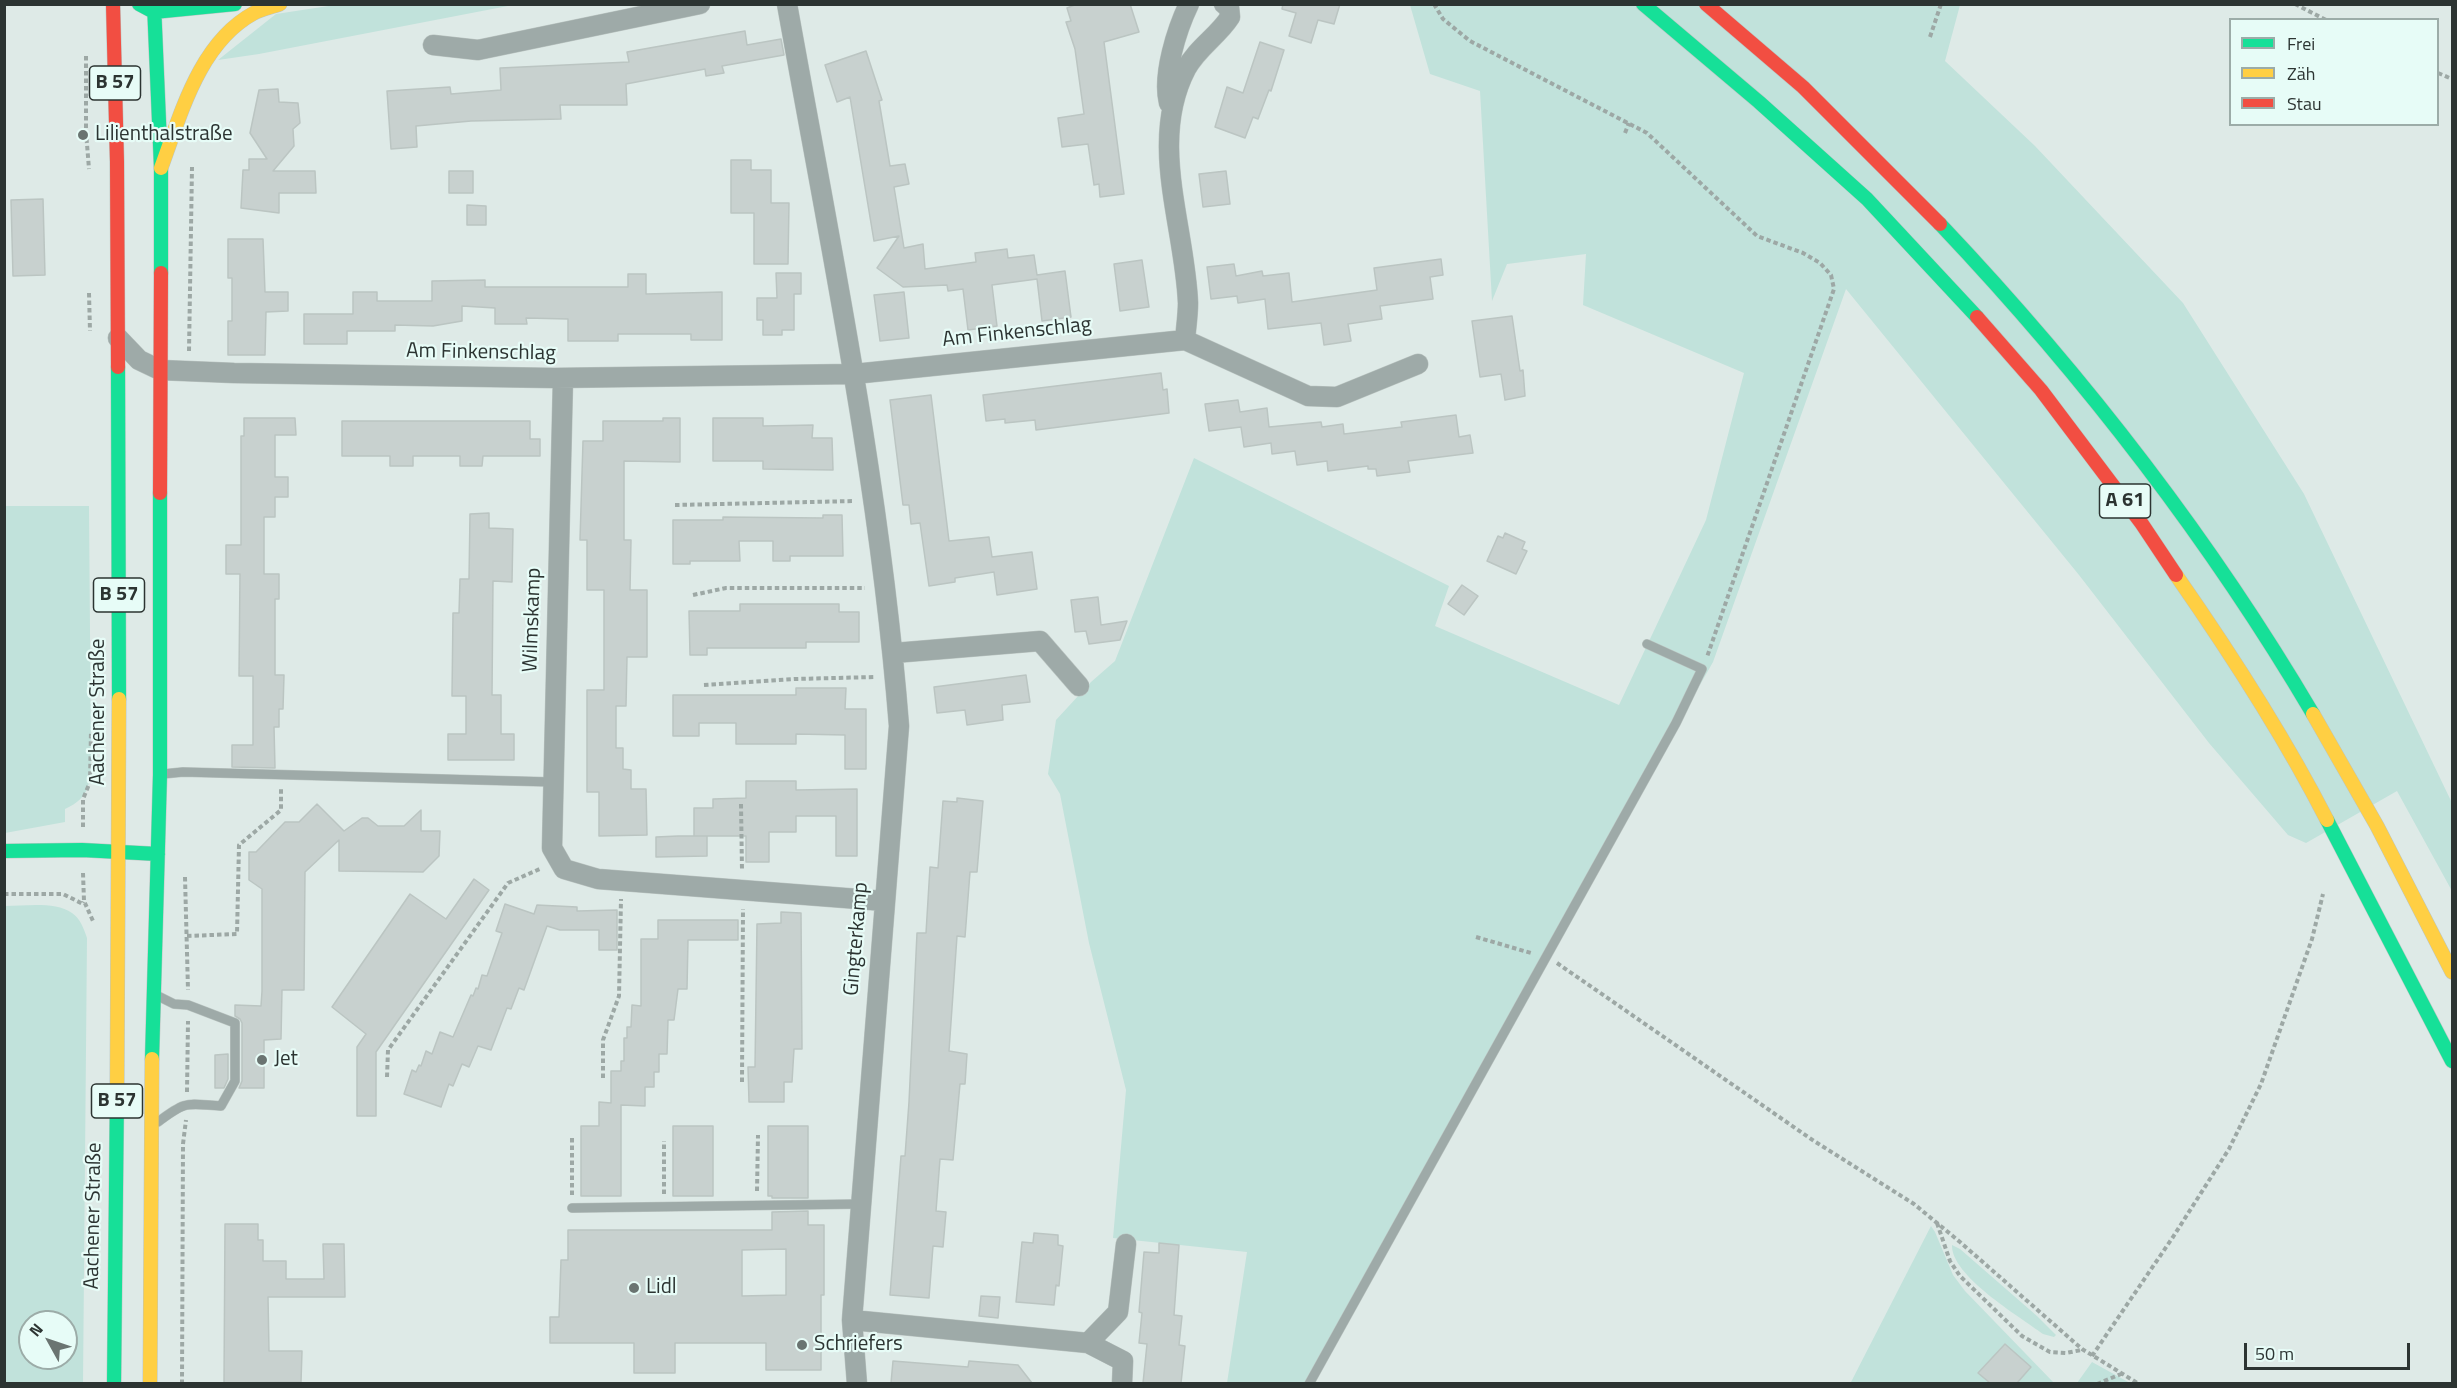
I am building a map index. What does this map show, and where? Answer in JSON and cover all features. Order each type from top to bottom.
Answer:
[{"type":"main road","name":"Aachener Straße","points":[[113,4],[118,338],[120,852],[114,1383]]},
{"type":"main road","points":[[139,4],[154,8],[235,4]]},
{"type":"main road","points":[[161,168],[188,98],[213,49],[237,23],[265,8],[280,4]]},
{"type":"main road","name":"A 61","points":[[1643,4],[1759,102],[1867,200],[1957,295],[2041,390],[2142,524],[2232,656],[2301,769],[2452,1061]]},
{"type":"main road","name":"A 61","points":[[1706,4],[1813,98],[1907,189],[2001,290],[2108,415],[2213,557],[2295,680],[2379,832],[2452,972]]},
{"type":"main road","name":"B 57","points":[[150,1383],[151,1127],[160,775],[161,168],[154,8]]},
{"type":"main road","points":[[4,852],[158,854]]},
{"type":"street","points":[[433,45],[478,50],[700,4]]},
{"type":"street","points":[[787,4],[854,374]]},
{"type":"street","points":[[1171,111],[1167,93],[1168,75],[1189,4]]},
{"type":"street","points":[[1224,4],[1231,11],[1230,17],[1191,61],[1180,82],[1171,111],[1169,157],[1188,304],[1185,340],[1308,396],[1337,397],[1418,364]]},
{"type":"street","name":"Am Finkenschlag","points":[[118,338],[139,360],[160,370],[234,374],[563,378],[854,374],[1185,340]]},
{"type":"street","name":"Gingterkamp","points":[[854,374],[894,653],[900,726],[852,1320],[857,1383]]},
{"type":"street","name":"Wilmskamp","points":[[560,861],[552,848],[552,782],[563,378]]},
{"type":"street","points":[[894,653],[1040,640],[1078,686]]},
{"type":"street","points":[[560,861],[564,869],[598,879],[884,902]]},
{"type":"street","points":[[1088,1342],[1118,1312],[1126,1244]]},
{"type":"street","points":[[852,1320],[1088,1342],[1123,1362],[1122,1383]]},
{"type":"lane","points":[[1309,1383],[1676,723],[1702,669],[1647,644]]},
{"type":"lane","points":[[160,775],[183,772],[552,782]]},
{"type":"lane","points":[[151,1127],[180,1105],[221,1106],[235,1081],[235,1023],[188,1005],[174,1004],[154,994]]},
{"type":"lane","points":[[572,1208],[861,1204]]},
{"type":"path","points":[[1434,4],[1443,19],[1470,41],[1647,133],[1757,236],[1803,253],[1820,263],[1831,275],[1834,289],[1702,669]]},
{"type":"path","points":[[1930,37],[1941,4]]},
{"type":"path","points":[[2295,4],[2322,18]]},
{"type":"path","points":[[1625,133],[1629,123]]},
{"type":"path","points":[[675,505],[872,501]]},
{"type":"path","points":[[693,595],[726,588],[885,588]]},
{"type":"path","points":[[705,685],[795,679],[896,677]]},
{"type":"path","points":[[187,936],[237,934],[239,845],[281,810],[280,775]]},
{"type":"path","points":[[741,804],[742,1082]]},
{"type":"path","points":[[387,1077],[388,1050],[508,883],[560,861]]},
{"type":"path","points":[[603,1078],[603,1040],[620,996],[622,881]]},
{"type":"path","points":[[4,894],[63,894],[83,904],[84,901]]},
{"type":"path","points":[[2092,1356],[2173,1238],[2234,1140],[2261,1084],[2282,1027],[2312,939],[2323,894]]},
{"type":"path","points":[[1476,937],[1557,963],[1814,1142],[1914,1204],[2082,1349],[2139,1383]]},
{"type":"path","points":[[758,1135],[758,1206]]},
{"type":"path","points":[[572,1136],[572,1208]]},
{"type":"path","points":[[664,1141],[664,1207]]},
{"type":"path","points":[[1937,1222],[1950,1261],[1960,1276],[2022,1336],[2050,1352],[2066,1353],[2082,1349]]},
{"type":"path","points":[[2097,1383],[2121,1374]]},
{"type":"green space","points":[[335,5],[513,5],[218,60],[276,14]]},
{"type":"green space","points":[[1410,5],[1960,5],[1945,61],[2035,146],[2183,303],[2304,494],[2452,803],[2452,891],[2397,791],[2306,843],[2288,835],[2209,743],[2079,575],[1846,289],[1713,662],[1545,958],[1309,1383],[1227,1383],[1247,1252],[1113,1238],[1126,1090],[1089,943],[1060,794],[1048,774],[1056,720],[1091,682],[1115,661],[1194,458],[1449,586],[1435,626],[1619,705],[1706,520],[1744,373],[1583,305],[1586,254],[1507,264],[1492,301],[1480,91],[1430,74]]},
{"type":"green space","points":[[5,506],[89,506],[91,757],[87,788],[80,799],[65,809],[65,822],[5,833]]},
{"type":"green space","points":[[31,905],[65,909],[75,915],[87,938],[83,1383],[5,1383],[5,906]]},
{"type":"green space","points":[[1931,1226],[1953,1275],[1965,1291],[2054,1383],[1850,1384]]},
{"type":"green space","points":[[1952,1245],[1960,1249],[2056,1335],[2054,1337],[2043,1334],[1974,1282],[1962,1269],[1955,1257]]},
{"type":"green space","points":[[2092,1362],[2130,1383],[2077,1383]]},
{"type":"building","points":[[1077,4],[1130,4],[1139,32],[1104,42],[1124,194],[1100,197],[1099,184],[1094,185],[1088,144],[1062,147],[1058,118],[1084,114],[1075,49],[1066,22],[1071,21],[1067,8]]},
{"type":"building","points":[[1283,4],[1340,4],[1334,24],[1318,20],[1311,43],[1289,36],[1296,13],[1282,9]]},
{"type":"building","points":[[745,31],[747,45],[781,39],[784,55],[722,66],[724,73],[706,76],[705,69],[626,84],[627,105],[560,105],[561,119],[471,121],[416,126],[417,147],[391,149],[387,91],[450,87],[451,94],[501,90],[500,68],[629,62],[627,52]]},
{"type":"building","points":[[1260,42],[1284,50],[1271,91],[1269,90],[1258,119],[1253,117],[1245,138],[1215,127],[1227,87],[1243,93]]},
{"type":"building","points":[[866,51],[882,100],[879,101],[890,166],[905,164],[909,184],[894,187],[904,248],[923,244],[925,269],[976,262],[975,253],[1007,249],[1008,258],[1034,255],[1037,275],[1065,271],[1071,317],[1042,321],[1037,279],[992,285],[997,326],[968,330],[963,289],[948,291],[947,285],[903,287],[877,268],[899,236],[874,241],[850,97],[837,102],[825,65]]},
{"type":"building","points":[[278,89],[279,102],[298,103],[300,123],[293,129],[294,146],[273,171],[315,171],[316,193],[279,193],[279,213],[241,208],[243,170],[249,170],[249,159],[267,159],[250,133],[259,90]]},
{"type":"building","points":[[731,160],[751,160],[751,170],[771,170],[771,203],[789,203],[788,264],[754,264],[754,213],[731,213]]},
{"type":"building","points":[[449,171],[473,171],[473,193],[449,193]]},
{"type":"building","points":[[1226,171],[1230,204],[1203,207],[1199,174]]},
{"type":"building","points":[[43,199],[45,275],[13,276],[11,200]]},
{"type":"building","points":[[467,205],[486,206],[486,225],[467,225]]},
{"type":"building","points":[[228,239],[263,239],[265,292],[288,292],[288,311],[266,312],[265,355],[228,355],[228,321],[232,321],[232,278],[228,278]]},
{"type":"building","points":[[1441,259],[1443,275],[1430,277],[1433,299],[1380,306],[1382,319],[1348,324],[1351,341],[1324,345],[1321,323],[1268,329],[1265,299],[1238,303],[1237,296],[1211,299],[1207,267],[1234,264],[1236,276],[1262,271],[1263,276],[1289,273],[1292,302],[1377,290],[1374,268]]},
{"type":"building","points":[[1142,260],[1149,307],[1120,311],[1114,264]]},
{"type":"building","points":[[776,273],[801,273],[801,294],[794,294],[794,330],[782,330],[782,335],[763,335],[763,320],[757,320],[757,298],[777,298]]},
{"type":"building","points":[[628,274],[646,274],[646,294],[722,292],[722,340],[691,340],[691,334],[618,334],[618,341],[568,341],[568,319],[526,318],[527,324],[495,324],[495,308],[462,306],[462,321],[433,326],[395,325],[395,331],[347,331],[347,344],[304,344],[304,314],[353,314],[353,292],[377,292],[377,301],[432,301],[432,281],[485,280],[485,287],[628,287]]},
{"type":"building","points":[[904,292],[909,338],[880,341],[874,295]]},
{"type":"building","points":[[1512,316],[1520,371],[1523,370],[1525,396],[1505,400],[1501,374],[1480,377],[1472,321]]},
{"type":"building","points":[[1161,373],[1163,390],[1167,389],[1169,413],[1036,430],[1035,420],[1005,423],[1005,419],[986,421],[983,395]]},
{"type":"building","points":[[931,395],[949,541],[989,537],[992,557],[1032,552],[1037,589],[997,595],[994,572],[955,578],[955,582],[929,586],[920,523],[911,524],[909,505],[903,505],[890,400]]},
{"type":"building","points":[[1238,400],[1240,412],[1267,408],[1269,427],[1321,422],[1322,427],[1343,424],[1344,434],[1402,427],[1401,422],[1456,415],[1459,437],[1470,435],[1473,453],[1408,461],[1410,472],[1377,476],[1376,469],[1368,469],[1368,466],[1328,471],[1327,461],[1297,465],[1295,451],[1272,454],[1271,443],[1244,447],[1241,427],[1209,431],[1205,404]]},
{"type":"building","points":[[244,418],[295,418],[296,435],[275,435],[275,477],[288,477],[288,497],[275,497],[275,517],[264,517],[264,574],[279,574],[279,599],[275,599],[275,675],[284,675],[283,709],[279,709],[279,727],[274,727],[275,768],[232,767],[232,745],[253,745],[253,676],[239,676],[240,574],[226,574],[226,545],[241,545],[241,436],[244,436]]},
{"type":"building","points":[[663,418],[680,418],[680,462],[624,461],[624,540],[631,540],[630,590],[647,590],[647,657],[627,657],[626,706],[616,706],[616,748],[623,748],[623,769],[631,770],[631,789],[646,789],[647,835],[599,836],[599,792],[587,792],[587,690],[604,690],[604,590],[587,590],[587,540],[580,540],[583,441],[603,441],[603,421],[663,421]]},
{"type":"building","points":[[713,418],[763,418],[763,426],[813,425],[812,438],[832,438],[833,470],[763,469],[763,461],[713,461]]},
{"type":"building","points":[[342,421],[530,421],[530,439],[540,439],[540,456],[483,456],[482,466],[460,466],[460,456],[413,456],[413,466],[390,466],[390,456],[342,456]]},
{"type":"building","points":[[489,513],[489,528],[513,529],[512,582],[493,581],[492,695],[501,695],[501,734],[514,734],[514,760],[448,760],[448,734],[466,734],[466,696],[452,696],[453,613],[459,613],[460,579],[469,579],[470,514]]},
{"type":"building","points":[[823,515],[842,515],[843,556],[790,556],[790,561],[773,561],[773,541],[739,541],[740,561],[690,561],[690,564],[673,564],[673,520],[723,520],[723,517],[823,518]]},
{"type":"building","points":[[1505,533],[1525,542],[1522,549],[1527,551],[1516,574],[1487,561],[1498,536],[1503,538]]},
{"type":"building","points":[[1462,585],[1478,596],[1464,615],[1448,604]]},
{"type":"building","points":[[1098,597],[1101,625],[1127,621],[1120,640],[1089,644],[1086,631],[1075,632],[1071,600]]},
{"type":"building","points":[[740,604],[839,604],[839,612],[859,612],[859,642],[806,642],[806,648],[707,648],[707,655],[690,655],[689,611],[740,611]]},
{"type":"building","points":[[1026,675],[1030,702],[1002,705],[1003,720],[967,725],[965,710],[937,713],[934,687]]},
{"type":"building","points":[[796,688],[846,688],[845,709],[866,709],[866,769],[845,769],[845,735],[796,734],[796,744],[736,744],[736,723],[699,723],[699,736],[673,736],[673,695],[796,695]]},
{"type":"building","points":[[746,781],[796,781],[796,790],[857,789],[857,856],[836,856],[836,816],[796,816],[796,832],[769,832],[769,862],[746,862],[746,836],[694,836],[694,808],[713,808],[713,799],[746,798]]},
{"type":"building","points":[[957,798],[983,801],[977,872],[970,872],[965,937],[957,936],[949,1051],[967,1054],[965,1084],[960,1084],[953,1160],[940,1159],[936,1211],[946,1212],[943,1247],[933,1246],[929,1298],[890,1295],[901,1156],[905,1156],[917,933],[926,933],[930,867],[938,868],[943,801],[957,802]]},
{"type":"building","points":[[317,804],[344,831],[362,818],[368,818],[378,826],[404,826],[421,810],[421,831],[440,831],[439,856],[423,872],[339,871],[339,840],[305,872],[304,990],[282,990],[281,1039],[264,1040],[264,1088],[239,1088],[242,1081],[242,1023],[235,1016],[235,1005],[261,1006],[262,991],[262,889],[249,880],[249,852],[256,852],[285,822],[299,822]]},
{"type":"building","points":[[707,836],[707,856],[656,857],[656,837]]},
{"type":"building","points":[[474,879],[489,890],[376,1052],[376,1116],[357,1116],[357,1047],[366,1034],[332,1007],[410,894],[446,919]]},
{"type":"building","points":[[505,904],[534,914],[537,905],[577,907],[577,911],[617,910],[617,950],[599,950],[599,930],[560,930],[547,926],[524,990],[519,988],[511,1009],[507,1008],[491,1050],[478,1046],[469,1067],[462,1064],[453,1086],[449,1084],[441,1107],[404,1094],[412,1070],[416,1072],[419,1065],[421,1066],[426,1051],[432,1054],[440,1032],[453,1037],[471,995],[473,996],[476,988],[478,989],[482,975],[487,976],[502,933],[496,931]]},
{"type":"building","points":[[781,912],[801,913],[802,1049],[794,1049],[792,1082],[784,1082],[784,1102],[749,1102],[748,1067],[755,1067],[757,924],[781,923]]},
{"type":"building","points":[[658,920],[738,920],[738,940],[688,940],[687,989],[678,989],[674,1020],[668,1020],[667,1054],[659,1054],[659,1072],[654,1072],[654,1087],[645,1087],[645,1106],[621,1105],[621,1196],[581,1196],[581,1126],[599,1126],[599,1102],[611,1103],[611,1071],[621,1071],[621,1061],[624,1061],[624,1038],[627,1038],[627,1027],[631,1027],[632,1005],[641,1006],[641,939],[658,939]]},
{"type":"building","points":[[228,1054],[228,1079],[224,1088],[215,1088],[215,1055]]},
{"type":"building","points":[[673,1126],[713,1126],[713,1196],[673,1196]]},
{"type":"building","points":[[768,1126],[808,1126],[808,1198],[768,1196]]},
{"type":"building","points":[[808,1211],[808,1225],[824,1225],[821,1370],[766,1370],[766,1343],[675,1343],[675,1373],[634,1373],[634,1343],[550,1343],[550,1317],[559,1317],[561,1260],[568,1260],[568,1230],[772,1230],[772,1212]],"holes":[[[786,1249],[786,1295],[742,1296],[742,1250]]]},
{"type":"building","points":[[225,1224],[258,1224],[258,1240],[263,1240],[263,1261],[286,1261],[286,1279],[324,1279],[323,1244],[344,1244],[345,1297],[268,1297],[269,1351],[302,1351],[301,1382],[224,1383]]},
{"type":"building","points":[[1034,1233],[1058,1235],[1058,1245],[1063,1246],[1059,1286],[1056,1285],[1054,1305],[1016,1302],[1022,1242],[1033,1243]]},
{"type":"building","points":[[1159,1243],[1179,1245],[1174,1315],[1182,1316],[1179,1345],[1185,1346],[1181,1383],[1143,1383],[1147,1344],[1139,1343],[1142,1313],[1139,1312],[1144,1252],[1159,1253]]},
{"type":"building","points":[[981,1296],[1000,1297],[998,1318],[979,1316]]},
{"type":"building","points":[[2005,1344],[2031,1367],[2017,1383],[1990,1383],[1978,1373]]},
{"type":"building","points":[[893,1361],[968,1367],[969,1361],[1018,1365],[1032,1383],[891,1383]]},
{"type":"traffic: fast","points":[[139,4],[154,12],[235,4]]},
{"type":"traffic: fast","points":[[154,4],[161,168],[161,273]]},
{"type":"traffic: fast","points":[[1643,4],[1759,102],[1867,199],[1977,317]]},
{"type":"traffic: fast","points":[[1940,224],[2043,339],[2140,458],[2230,583],[2313,714]]},
{"type":"traffic: fast","points":[[118,367],[119,699]]},
{"type":"traffic: fast","points":[[152,1059],[160,775],[160,493]]},
{"type":"traffic: fast","points":[[2327,820],[2452,1061]]},
{"type":"traffic: fast","points":[[4,851],[82,850],[158,854]]},
{"type":"traffic: fast","points":[[114,1384],[117,1091]]},
{"type":"traffic: slow","points":[[161,168],[194,82],[219,42],[235,26],[254,13],[280,4]]},
{"type":"traffic: slow","points":[[2176,575],[2256,695],[2327,820]]},
{"type":"traffic: slow","points":[[117,1091],[119,699]]},
{"type":"traffic: slow","points":[[2313,714],[2377,826],[2452,972]]},
{"type":"traffic: slow","points":[[150,1384],[152,1059]]},
{"type":"traffic: jam","points":[[113,4],[117,162],[118,367]]},
{"type":"traffic: jam","points":[[1706,4],[1803,87],[1940,224]]},
{"type":"traffic: jam","points":[[160,493],[161,273]]},
{"type":"traffic: jam","points":[[1977,317],[2041,390],[2142,524],[2176,575]]},
{"type":"place","name":"Lilienthalstraße","points":[[83,135]]},
{"type":"place","name":"Jet","points":[[262,1060]]},
{"type":"place","name":"Lidl","points":[[634,1288]]},
{"type":"place","name":"Schriefers","points":[[802,1345]]}]
